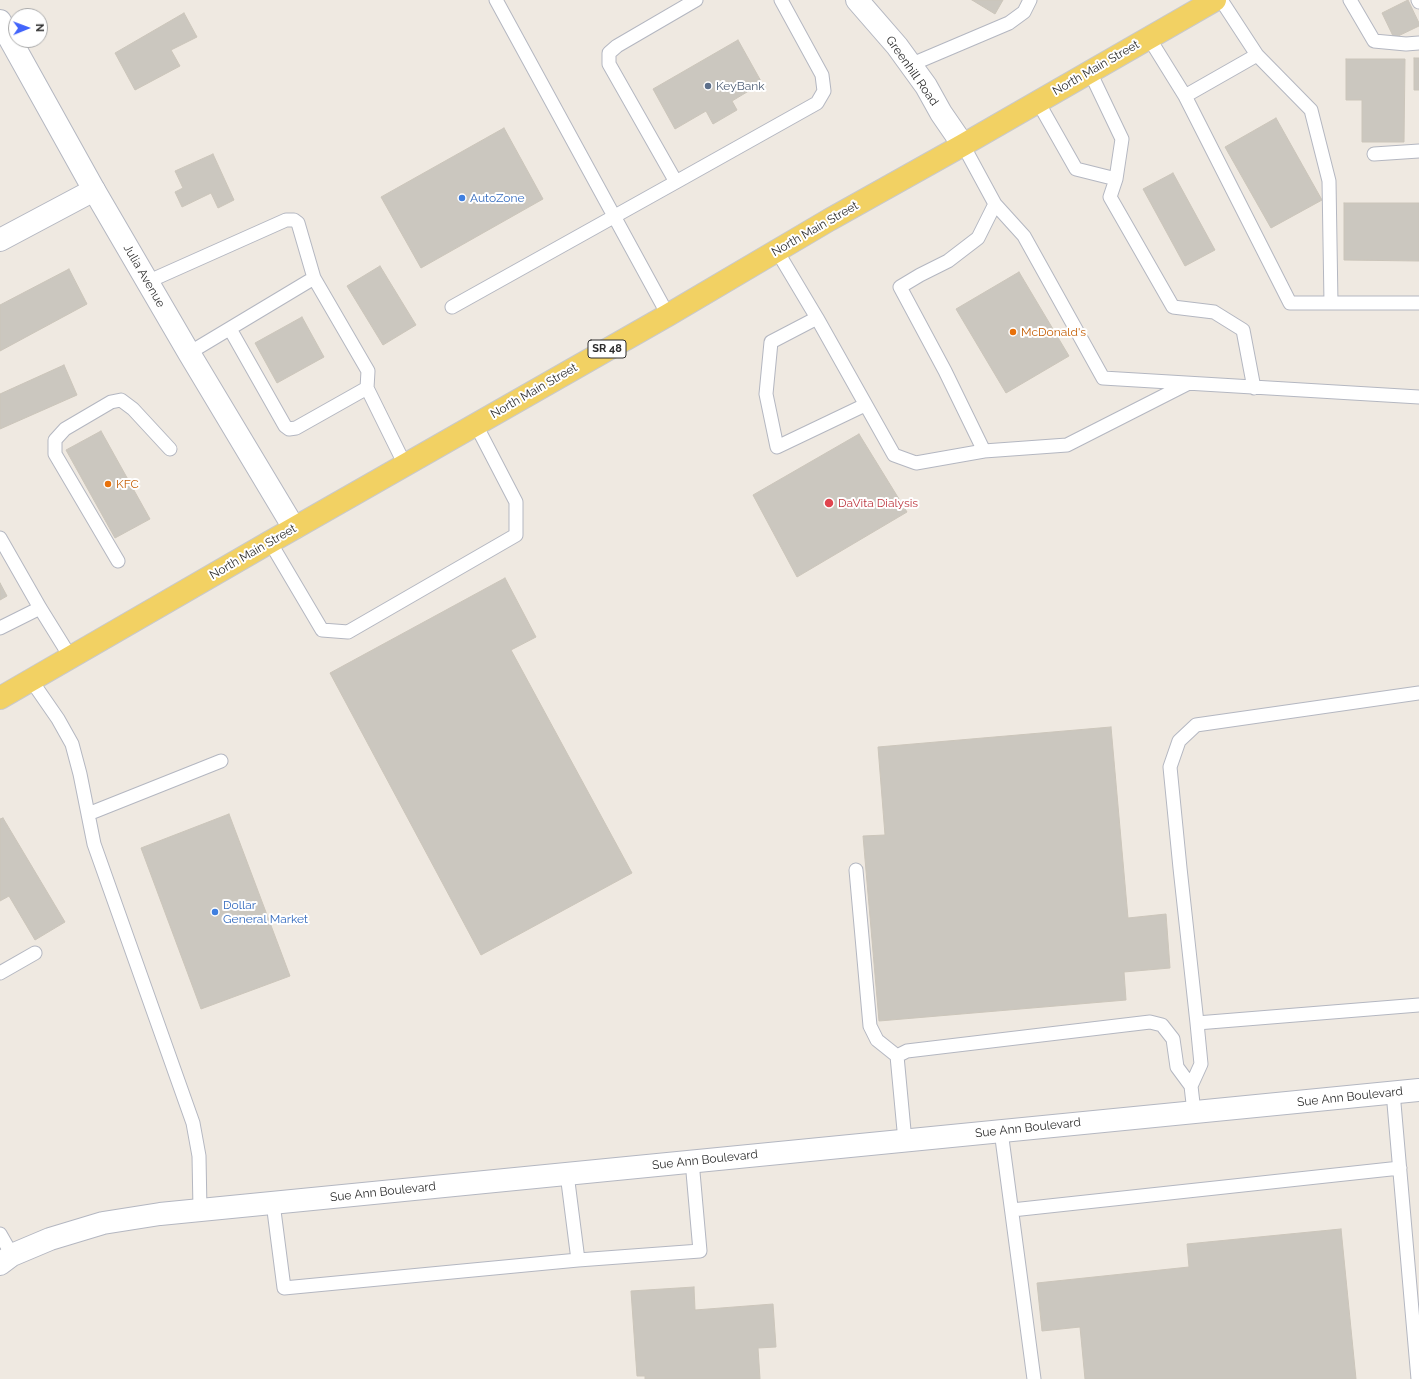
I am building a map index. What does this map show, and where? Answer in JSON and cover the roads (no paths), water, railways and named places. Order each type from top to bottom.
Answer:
[{"type":"main road","name":"North Main Street","points":[[0,698],[1215,0]]},
{"type":"street","name":"Greenhill Road","points":[[860,1],[897,46],[926,86],[941,113],[963,145]]},
{"type":"street","name":"Julia Avenue","points":[[0,21],[94,190],[189,353],[294,528]]},
{"type":"street","points":[[0,240],[94,190]]},
{"type":"street","name":"Sue Ann Boulevard","points":[[6,1259],[50,1239],[103,1223],[160,1214],[1419,1090]]},
{"type":"lane","points":[[496,0],[668,315]]},
{"type":"lane","points":[[676,182],[609,64],[609,53],[617,46],[696,0]]},
{"type":"lane","points":[[452,307],[817,103],[824,91],[822,75],[780,0]]},
{"type":"lane","points":[[910,65],[1009,22],[1024,12],[1030,0]]},
{"type":"lane","points":[[1221,0],[1257,54],[1311,110],[1329,181],[1331,303]]},
{"type":"lane","points":[[1350,0],[1374,41],[1406,44],[1419,43]]},
{"type":"lane","points":[[1149,38],[1185,96],[1290,303],[1419,303]]},
{"type":"lane","points":[[1185,96],[1257,54]]},
{"type":"lane","points":[[1090,72],[1122,139],[1116,179],[1110,197],[1173,307],[1214,312],[1243,330],[1254,388]]},
{"type":"lane","points":[[1038,102],[1076,169],[1116,179]]},
{"type":"lane","points":[[963,145],[994,204],[1024,236],[1103,378],[1419,397]]},
{"type":"lane","points":[[1374,154],[1419,151]]},
{"type":"lane","points":[[984,451],[900,287],[948,261],[978,238],[994,204]]},
{"type":"lane","points":[[148,282],[286,220],[294,220],[298,223],[314,278],[368,371],[367,388],[405,465]]},
{"type":"lane","points":[[777,251],[817,318],[894,455],[916,463],[984,451],[1067,446],[1187,384]]},
{"type":"lane","points":[[189,353],[314,278]]},
{"type":"lane","points":[[817,318],[771,342],[766,394],[777,447],[865,405]]},
{"type":"lane","points":[[230,329],[285,426],[290,429],[296,428],[367,388]]},
{"type":"lane","points":[[118,561],[55,454],[55,440],[65,429],[111,402],[121,400],[133,408],[170,449]]},
{"type":"lane","points":[[270,542],[322,630],[348,632],[516,535],[516,502],[476,425]]},
{"type":"lane","points":[[0,538],[40,608],[71,658]]},
{"type":"lane","points":[[0,628],[40,608]]},
{"type":"lane","points":[[31,680],[58,719],[72,744],[80,774],[94,844],[193,1123],[200,1156],[200,1210]]},
{"type":"lane","points":[[1191,1086],[1201,1064],[1170,767],[1179,741],[1196,725],[1419,693]]},
{"type":"lane","points":[[88,814],[221,762]]},
{"type":"lane","points":[[856,870],[870,1026],[877,1040],[897,1056],[905,1141]]},
{"type":"lane","points":[[0,973],[35,953]]},
{"type":"lane","points":[[1197,1023],[1419,1006]]},
{"type":"lane","points":[[897,1056],[907,1051],[1150,1022],[1162,1025],[1173,1039],[1177,1067],[1191,1086],[1194,1112]]},
{"type":"lane","points":[[1393,1092],[1418,1379]]},
{"type":"lane","points":[[1001,1131],[1034,1379]]},
{"type":"lane","points":[[273,1202],[284,1288],[578,1260],[700,1251],[692,1161]]},
{"type":"lane","points":[[1012,1210],[1400,1168]]},
{"type":"lane","points":[[567,1174],[578,1260]]},
{"type":"lane","points":[[0,1234],[6,1259]]},
{"type":"place","name":"KeyBank","points":[[708,86]]},
{"type":"place","name":"AutoZone","points":[[462,198]]},
{"type":"place","name":"McDonald's","points":[[1013,332]]},
{"type":"place","name":"KFC","points":[[108,484]]},
{"type":"place","name":"DaVita Dialysis","points":[[829,503]]},
{"type":"place","name":"Dollar General Market","points":[[215,912]]}]
